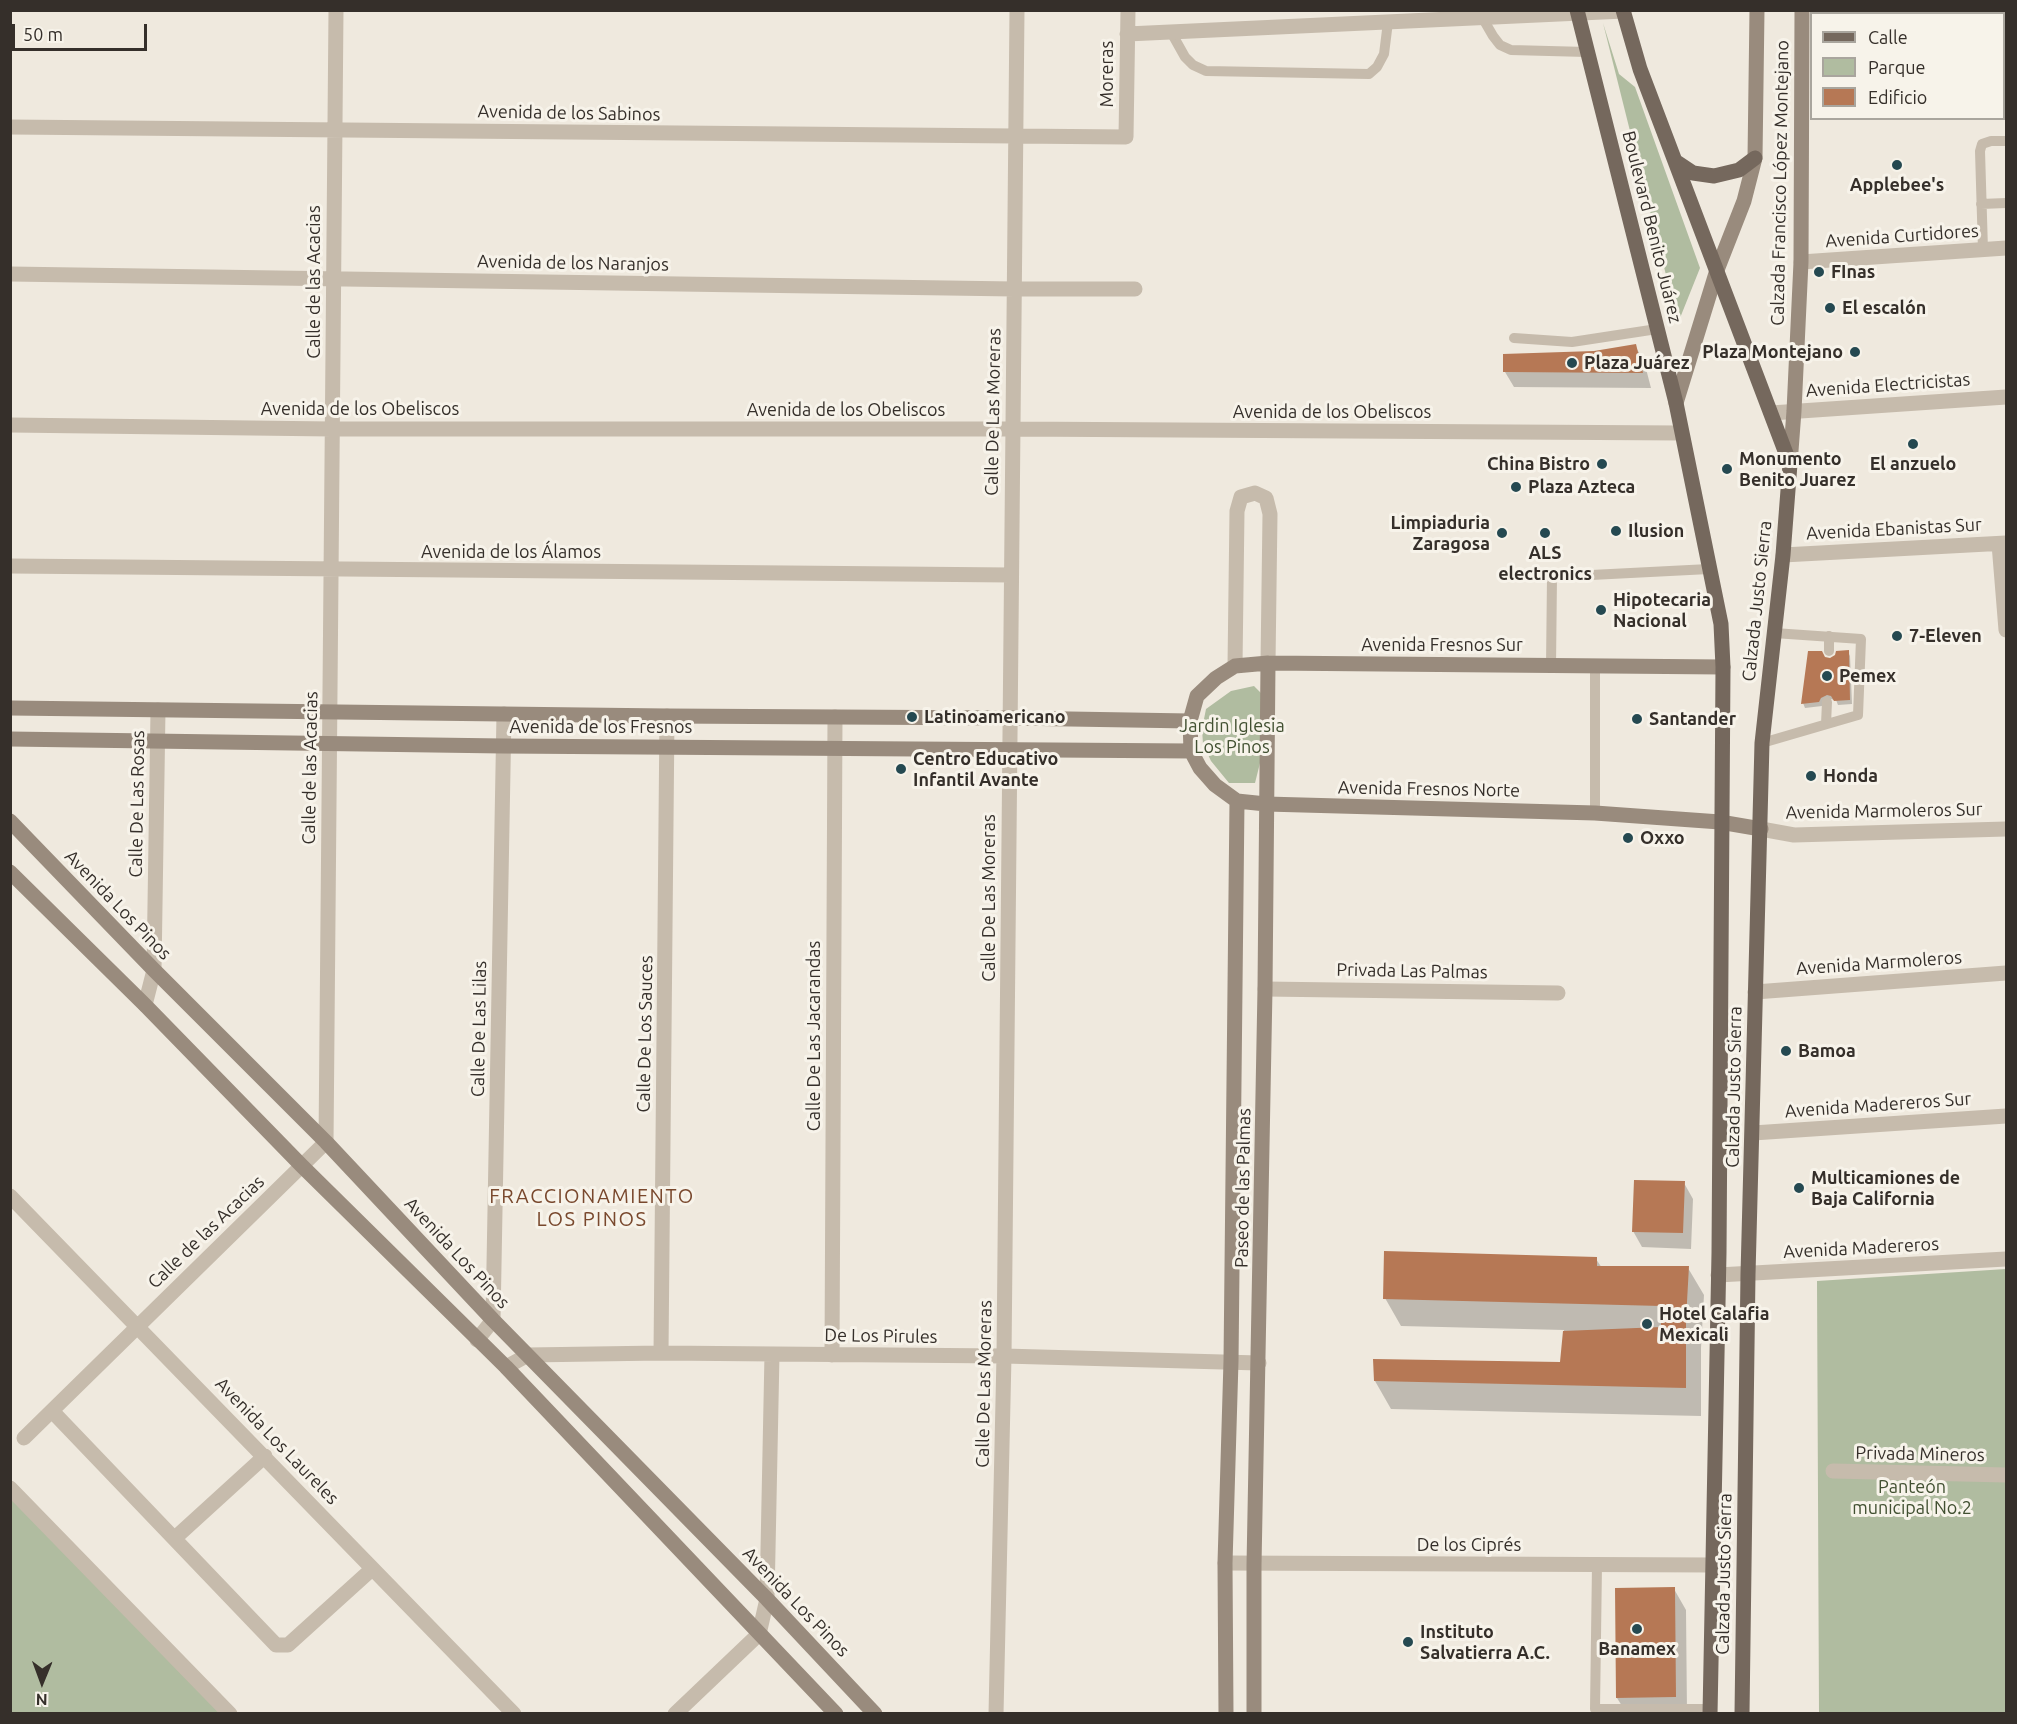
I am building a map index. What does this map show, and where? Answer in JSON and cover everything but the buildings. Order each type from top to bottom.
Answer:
[{"type":"main road","name":"Boulevard Benito Juárez","points":[[1624,11],[1640,69],[1790,464]]},
{"type":"main road","name":"Boulevard Benito Juárez","points":[[1577,12],[1676,403],[1720,624],[1723,667]]},
{"type":"main road","points":[[1675,161],[1693,172],[1714,176],[1739,170],[1755,158]]},
{"type":"main road","name":"Calzada Justo Sierra","points":[[1742,1713],[1748,1274],[1762,742],[1783,555],[1790,464]]},
{"type":"main road","name":"Calzada Justo Sierra","points":[[1710,1711],[1718,1275],[1723,667]]},
{"type":"street","name":"Calle de las Acacias","points":[[24,1438],[326,1142],[336,10]]},
{"type":"street","name":"Calle De Las Moreras","points":[[996,1713],[1004,1356],[1017,10]]},
{"type":"street","name":"Moreras","points":[[1126,137],[1128,10]]},
{"type":"street","name":"Calzada Francisco López Montejano","points":[[1676,403],[1717,270],[1744,201],[1755,158],[1757,10]]},
{"type":"street","points":[[1127,33],[1624,11]]},
{"type":"street","name":"Calzada Francisco López Montejano","points":[[1790,464],[1801,262],[1805,19]]},
{"type":"street","name":"Avenida de los Sabinos","points":[[10,127],[1126,137]]},
{"type":"street","name":"Avenida Curtidores","points":[[1801,262],[2007,248]]},
{"type":"street","name":"Avenida de los Naranjos","points":[[10,274],[1135,289]]},
{"type":"street","name":"Avenida Electricistas","points":[[1772,413],[2007,397]]},
{"type":"street","name":"Avenida de los Obeliscos","points":[[10,425],[332,429],[1012,429],[1681,433]]},
{"type":"street","points":[[1235,666],[1237,511],[1241,497],[1255,493],[1266,498],[1270,513],[1268,663]]},
{"type":"street","points":[[2003,543],[2007,630]]},
{"type":"street","name":"Avenida Ebanistas Sur","points":[[1783,555],[2003,543]]},
{"type":"street","name":"Avenida de los Álamos","points":[[10,566],[1011,575]]},
{"type":"street","name":"Avenida Fresnos Sur","points":[[1190,721],[1197,696],[1216,678],[1235,666],[1268,663],[1723,667]]},
{"type":"street","name":"Paseo de las Palmas","points":[[1254,1713],[1254,1565],[1260,1363],[1268,663]]},
{"type":"street","name":"Avenida de los Fresnos","points":[[10,708],[1190,721]]},
{"type":"street","name":"Calle De Las Rosas","points":[[145,1005],[154,970],[158,710]]},
{"type":"street","name":"Calle De Las Lilas","points":[[493,1320],[504,714]]},
{"type":"street","name":"Calle De Los Sauces","points":[[661,1353],[667,716]]},
{"type":"street","name":"Calle De Las Jacarandas","points":[[832,1355],[835,717]]},
{"type":"street","points":[[1190,721],[1191,751],[1200,768],[1215,785],[1236,801]]},
{"type":"street","name":"Avenida de los Fresnos","points":[[10,740],[330,745],[1191,751]]},
{"type":"street","name":"Paseo de las Palmas","points":[[1226,1713],[1225,1563],[1231,1361],[1236,801]]},
{"type":"street","name":"Avenida Fresnos Norte","points":[[1236,801],[1266,804],[1595,813],[1720,822],[1761,829]]},
{"type":"street","name":"Avenida Los Pinos","points":[[10,821],[154,970],[326,1142],[493,1320],[766,1599],[874,1713]]},
{"type":"street","name":"Avenida Marmoleros Sur","points":[[1761,829],[1794,835],[2007,829]]},
{"type":"street","points":[[10,872],[145,1005],[302,1166],[506,1367],[836,1713]]},
{"type":"street","name":"Avenida Marmoleros","points":[[1755,992],[2007,973]]},
{"type":"street","name":"Privada Las Palmas","points":[[1265,988],[1558,993]]},
{"type":"street","name":"Avenida Madereros Sur","points":[[1753,1133],[2007,1116]]},
{"type":"street","name":"Avenida Los Laureles","points":[[10,1196],[514,1713]]},
{"type":"street","name":"Avenida Madereros","points":[[1718,1275],[2007,1260]]},
{"type":"street","points":[[477,1340],[493,1320]]},
{"type":"street","name":"De Los Pirules","points":[[506,1367],[528,1355],[661,1353],[1004,1356],[1260,1363]]},
{"type":"street","points":[[675,1713],[759,1634],[766,1599],[772,1354]]},
{"type":"street","points":[[52,1412],[276,1645],[288,1645],[372,1569]]},
{"type":"street","points":[[175,1538],[265,1456]]},
{"type":"street","name":"Privada Mineros","points":[[1833,1471],[2007,1475]]},
{"type":"street","points":[[10,1488],[230,1713]]},
{"type":"street","name":"De los Ciprés","points":[[1225,1563],[1254,1565],[1713,1565]]},
{"type":"lane","points":[[1482,17],[1500,45],[1511,50],[1587,52]]},
{"type":"lane","points":[[1171,32],[1185,57],[1193,65],[1206,71],[1369,74],[1377,67],[1384,54],[1388,22]]},
{"type":"lane","points":[[1983,250],[1980,151],[1982,144],[1991,141],[2007,141]]},
{"type":"lane","points":[[1982,204],[2007,203]]},
{"type":"lane","points":[[1514,338],[1572,342],[1657,329]]},
{"type":"lane","points":[[1551,666],[1552,577],[1709,569]]},
{"type":"lane","points":[[1762,742],[1858,715],[1861,639],[1773,633]]},
{"type":"lane","points":[[1828,636],[1828,651]]},
{"type":"lane","points":[[1595,666],[1595,813]]},
{"type":"lane","points":[[1826,724],[1827,702]]},
{"type":"lane","points":[[1597,1565],[1595,1709],[1710,1711]]},
{"type":"green space","points":[[1603,23],[1619,74],[1635,87],[1700,268],[1678,323]]},
{"type":"green space","name":"Jardin Iglesia Los Pinos","points":[[1254,686],[1263,695],[1261,759],[1255,783],[1229,783],[1211,761],[1203,744],[1202,729],[1206,709],[1231,691]]},
{"type":"green space","name":"Panteón municipal No.2","points":[[2006,1269],[2006,1713],[1819,1713],[1817,1281]]},
{"type":"green space","points":[[11,1488],[230,1713],[11,1713]]},
{"type":"place","name":"Applebee's","points":[[1897,165]]},
{"type":"place","name":"FInas","points":[[1819,272]]},
{"type":"place","name":"El escalón","points":[[1830,308]]},
{"type":"place","name":"Plaza Montejano","points":[[1855,352]]},
{"type":"place","name":"Plaza Juárez","points":[[1572,363]]},
{"type":"place","name":"El anzuelo","points":[[1913,444]]},
{"type":"place","name":"China Bistro","points":[[1602,464]]},
{"type":"place","name":"Monumento Benito Juarez","points":[[1727,469]]},
{"type":"place","name":"Plaza Azteca","points":[[1516,487]]},
{"type":"place","name":"Ilusion","points":[[1616,531]]},
{"type":"place","name":"Limpiaduria Zaragosa","points":[[1502,533]]},
{"type":"place","name":"ALS electronics","points":[[1545,533]]},
{"type":"place","name":"Hipotecaria Nacional","points":[[1601,610]]},
{"type":"place","name":"7-Eleven","points":[[1897,636]]},
{"type":"place","name":"Pemex","points":[[1827,676]]},
{"type":"place","name":"Latinoamericano","points":[[912,717]]},
{"type":"place","name":"Santander","points":[[1637,719]]},
{"type":"place","name":"Centro Educativo Infantil Avante","points":[[901,769]]},
{"type":"place","name":"Honda","points":[[1811,776]]},
{"type":"place","name":"Oxxo","points":[[1628,838]]},
{"type":"place","name":"Bamoa","points":[[1786,1051]]},
{"type":"place","name":"Multicamiones de Baja California","points":[[1799,1188]]},
{"type":"place","name":"Hotel Calafia Mexicali","points":[[1647,1324]]},
{"type":"place","name":"Banamex","points":[[1637,1629]]},
{"type":"place","name":"Instituto Salvatierra A.C.","points":[[1408,1642]]},
{"type":"district","name":"FRACCIONAMIENTO LOS PINOS","points":[[592,1208]]}]
